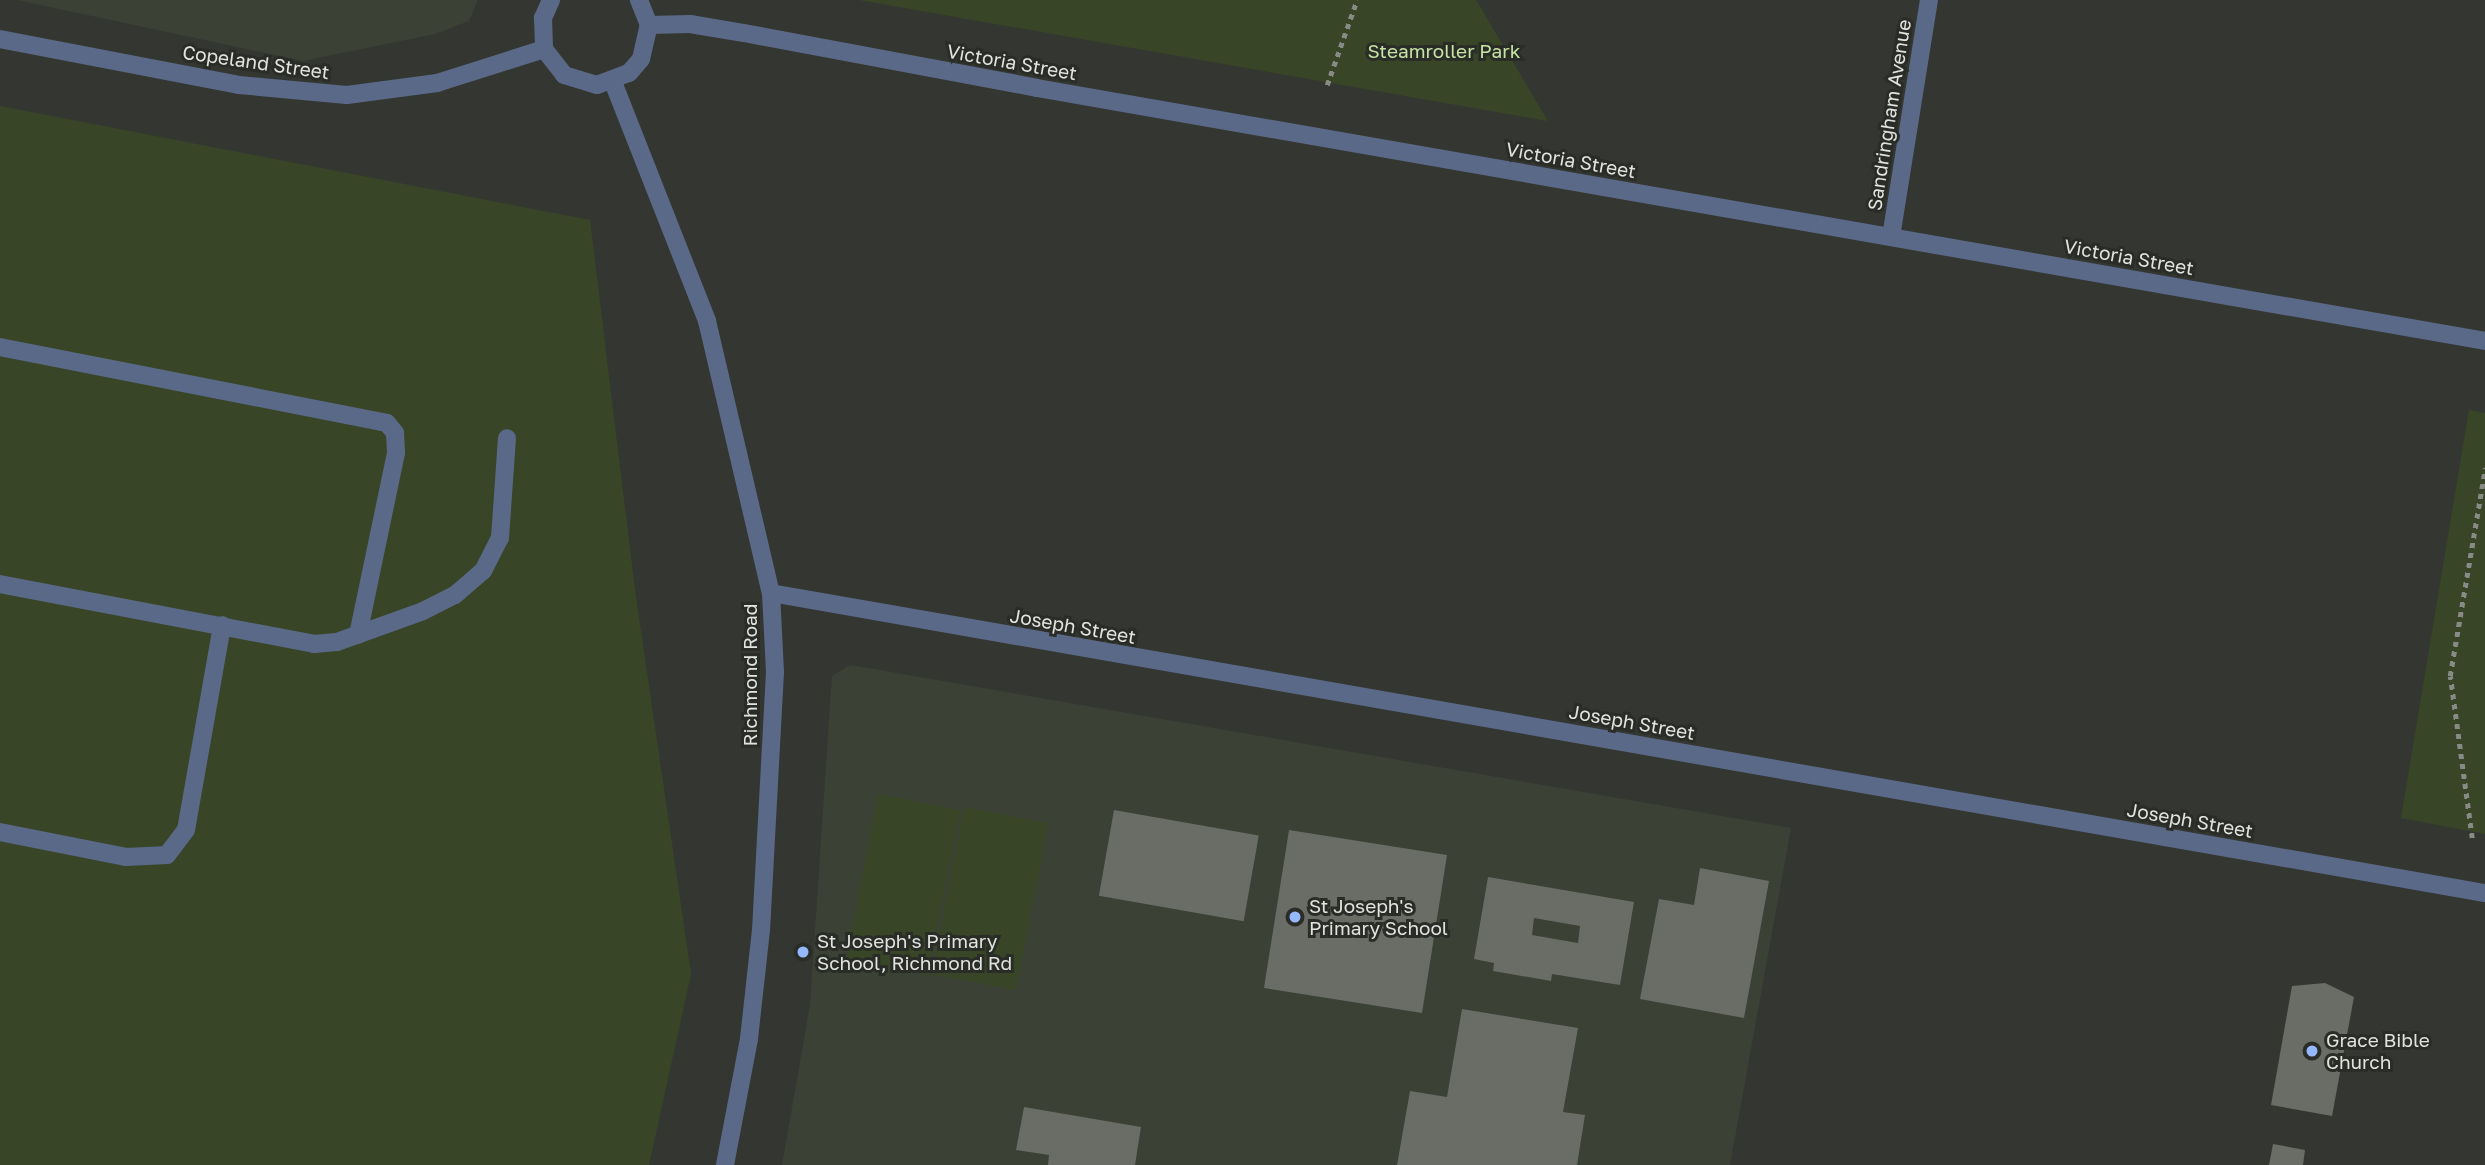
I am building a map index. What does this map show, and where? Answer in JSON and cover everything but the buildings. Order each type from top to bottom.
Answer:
[{"type":"street","points":[[551,0],[543,18],[544,49],[564,75],[597,85],[613,82],[641,59],[649,25],[639,0]]},
{"type":"street","name":"Sandringham Avenue","points":[[1891,237],[1929,0]]},
{"type":"street","name":"Victoria Street","points":[[649,25],[691,24],[2485,341]]},
{"type":"street","name":"Copeland Street","points":[[0,38],[239,85],[348,95],[437,83],[544,49]]},
{"type":"street","name":"Richmond Road","points":[[613,82],[707,321],[771,593],[775,673],[761,930],[749,1039],[725,1165]]},
{"type":"street","points":[[0,348],[387,423],[395,433],[396,453],[358,635]]},
{"type":"street","points":[[0,584],[314,644],[358,635],[455,595],[483,571],[500,538],[507,438]]},
{"type":"street","name":"Joseph Street","points":[[771,593],[2485,893]]},
{"type":"street","points":[[0,832],[126,857],[167,855],[186,830],[222,625]]},
{"type":"path","points":[[1327,85],[1357,0]]},
{"type":"path","points":[[2472,838],[2450,676],[2485,468]]},
{"type":"shaded area","points":[[17,0],[478,0],[469,21],[435,34],[303,61]]},
{"type":"shaded area","name":"St Joseph's Primary School","points":[[850,665],[1791,828],[1730,1165],[782,1165],[810,1005],[832,676]]},
{"type":"green space","name":"Steamroller Park","points":[[859,0],[1476,0],[1548,121]]},
{"type":"green space","points":[[0,106],[590,220],[635,590],[691,974],[649,1165],[0,1165]]},
{"type":"green space","points":[[2469,410],[2485,413],[2485,834],[2401,818]]},
{"type":"green space","points":[[878,794],[960,810],[928,975],[846,959]]},
{"type":"green space","points":[[964,807],[1048,823],[1016,990],[932,974]]},
{"type":"place","name":"St Joseph's Primary School","points":[[1295,917]]},
{"type":"place","name":"St Joseph's Primary School, Richmond Rd","points":[[803,952]]},
{"type":"place","name":"Grace Bible Church","points":[[2312,1051]]}]
